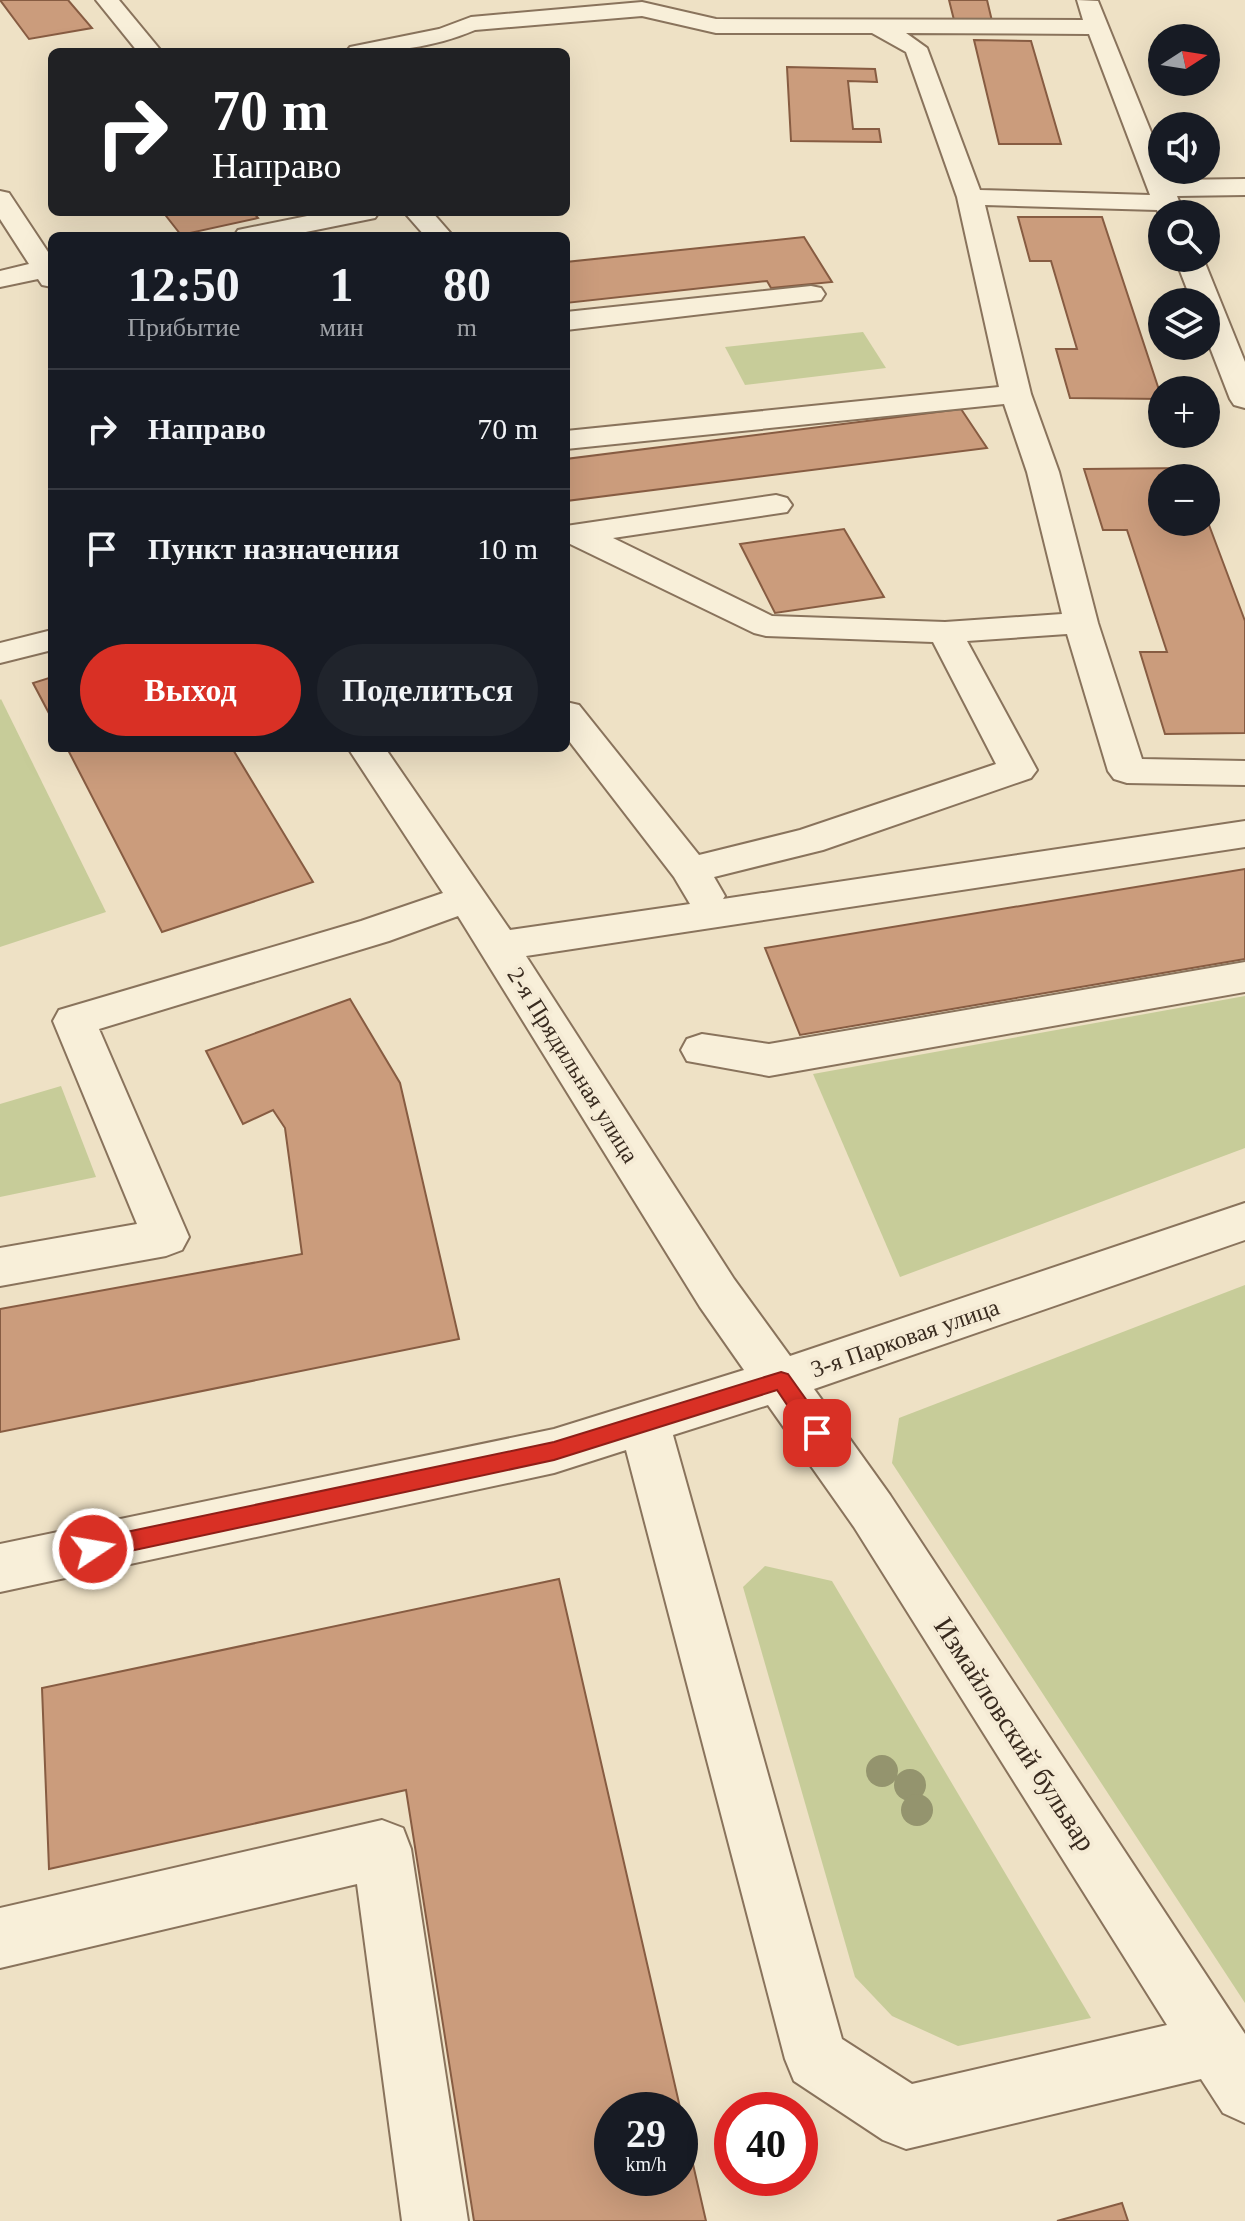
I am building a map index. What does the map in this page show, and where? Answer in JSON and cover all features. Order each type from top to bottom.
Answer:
[{"type":"street","points":[[107,0],[147,48]]},
{"type":"street","points":[[1087,0],[1166,200]]},
{"type":"street","points":[[378,48],[445,35],[471,24],[642,9],[716,26],[1098,27]]},
{"type":"street","points":[[876,26],[916,48],[970,197],[1016,394],[1043,472],[1081,623],[1127,771],[1245,773]]},
{"type":"street","points":[[1177,200],[1245,187]]},
{"type":"street","points":[[970,197],[1148,202]]},
{"type":"street","points":[[0,199],[48,273]]},
{"type":"street","points":[[258,232],[294,219],[325,216]]},
{"type":"street","points":[[421,216],[436,232]]},
{"type":"street","points":[[1195,272],[1245,399]]},
{"type":"street","points":[[0,279],[48,276]]},
{"type":"street","points":[[570,321],[811,294]]},
{"type":"street","points":[[570,440],[1016,394]]},
{"type":"street","points":[[572,534],[776,505]]},
{"type":"street","points":[[572,534],[766,626],[945,632],[1081,623]]},
{"type":"street","points":[[690,870],[809,841],[1018,770],[945,632]]},
{"type":"street","points":[[0,653],[48,641]]},
{"type":"street","points":[[570,718],[690,870],[717,915]]},
{"type":"street","name":"2-я Прядильная улица","points":[[369,752],[499,946],[717,1293],[781,1380]]},
{"type":"street","points":[[499,946],[1245,834]]},
{"type":"street","points":[[0,1267],[166,1237],[74,1021],[375,931],[466,899]]},
{"type":"street","points":[[702,1050],[769,1060],[1245,977]]},
{"type":"street","name":"3-я Парковая улица","points":[[0,1568],[554,1451],[781,1380],[1245,1221]]},
{"type":"street","name":"Измайловский бульвар","points":[[781,1380],[872,1511],[1230,2068]]},
{"type":"street","points":[[644,1422],[816,2059],[906,2117],[1230,2068]]},
{"type":"street","points":[[0,1938],[382,1849],[435,2221]]},
{"type":"green space","points":[[863,332],[886,368],[745,385],[725,347]]},
{"type":"green space","points":[[0,700],[106,912],[0,947]]},
{"type":"green space","points":[[1245,996],[1245,1148],[900,1277],[813,1074]]},
{"type":"green space","points":[[61,1086],[96,1177],[0,1197],[0,1104]]},
{"type":"green space","points":[[1245,1285],[1245,2003],[892,1463],[899,1418]]},
{"type":"green space","points":[[765,1566],[832,1581],[1091,2018],[958,2046],[892,2016],[855,1977],[743,1587]]},
{"type":"building","points":[[0,0],[68,0],[92,28],[29,39]]},
{"type":"building","points":[[949,0],[987,0],[992,21],[954,20]]},
{"type":"building","points":[[974,40],[1031,41],[1061,144],[999,144]]},
{"type":"building","points":[[787,67],[875,69],[877,82],[848,81],[853,129],[879,129],[881,142],[791,141]]},
{"type":"building","points":[[166,216],[258,218],[195,232],[179,232]]},
{"type":"building","points":[[1018,217],[1102,217],[1154,376],[1148,376],[1148,399],[1070,398],[1056,349],[1077,349],[1051,261],[1030,261]]},
{"type":"building","points":[[804,237],[832,282],[771,288],[767,281],[570,303],[570,262]]},
{"type":"building","points":[[961,409],[987,448],[570,500],[570,458]]},
{"type":"building","points":[[1148,468],[1148,536],[1213,536],[1245,621],[1245,733],[1165,734],[1140,652],[1167,652],[1127,530],[1103,530],[1084,469]]},
{"type":"building","points":[[844,529],[884,597],[775,613],[740,544]]},
{"type":"building","points":[[48,678],[48,711],[33,683]]},
{"type":"building","points":[[69,752],[234,752],[313,882],[162,932]]},
{"type":"building","points":[[1245,869],[1245,959],[800,1035],[765,948]]},
{"type":"building","points":[[350,999],[400,1083],[459,1339],[0,1432],[0,1309],[302,1254],[285,1128],[273,1110],[243,1124],[206,1051]]},
{"type":"building","points":[[559,1579],[676,2092],[594,2092],[594,2196],[698,2196],[698,2186],[706,2221],[474,2221],[406,1790],[49,1869],[42,1688]]},
{"type":"building","points":[[1122,2203],[1128,2221],[1057,2221]]},
{"type":"route","points":[[93,1549],[554,1451],[781,1380],[817,1433]]}]
